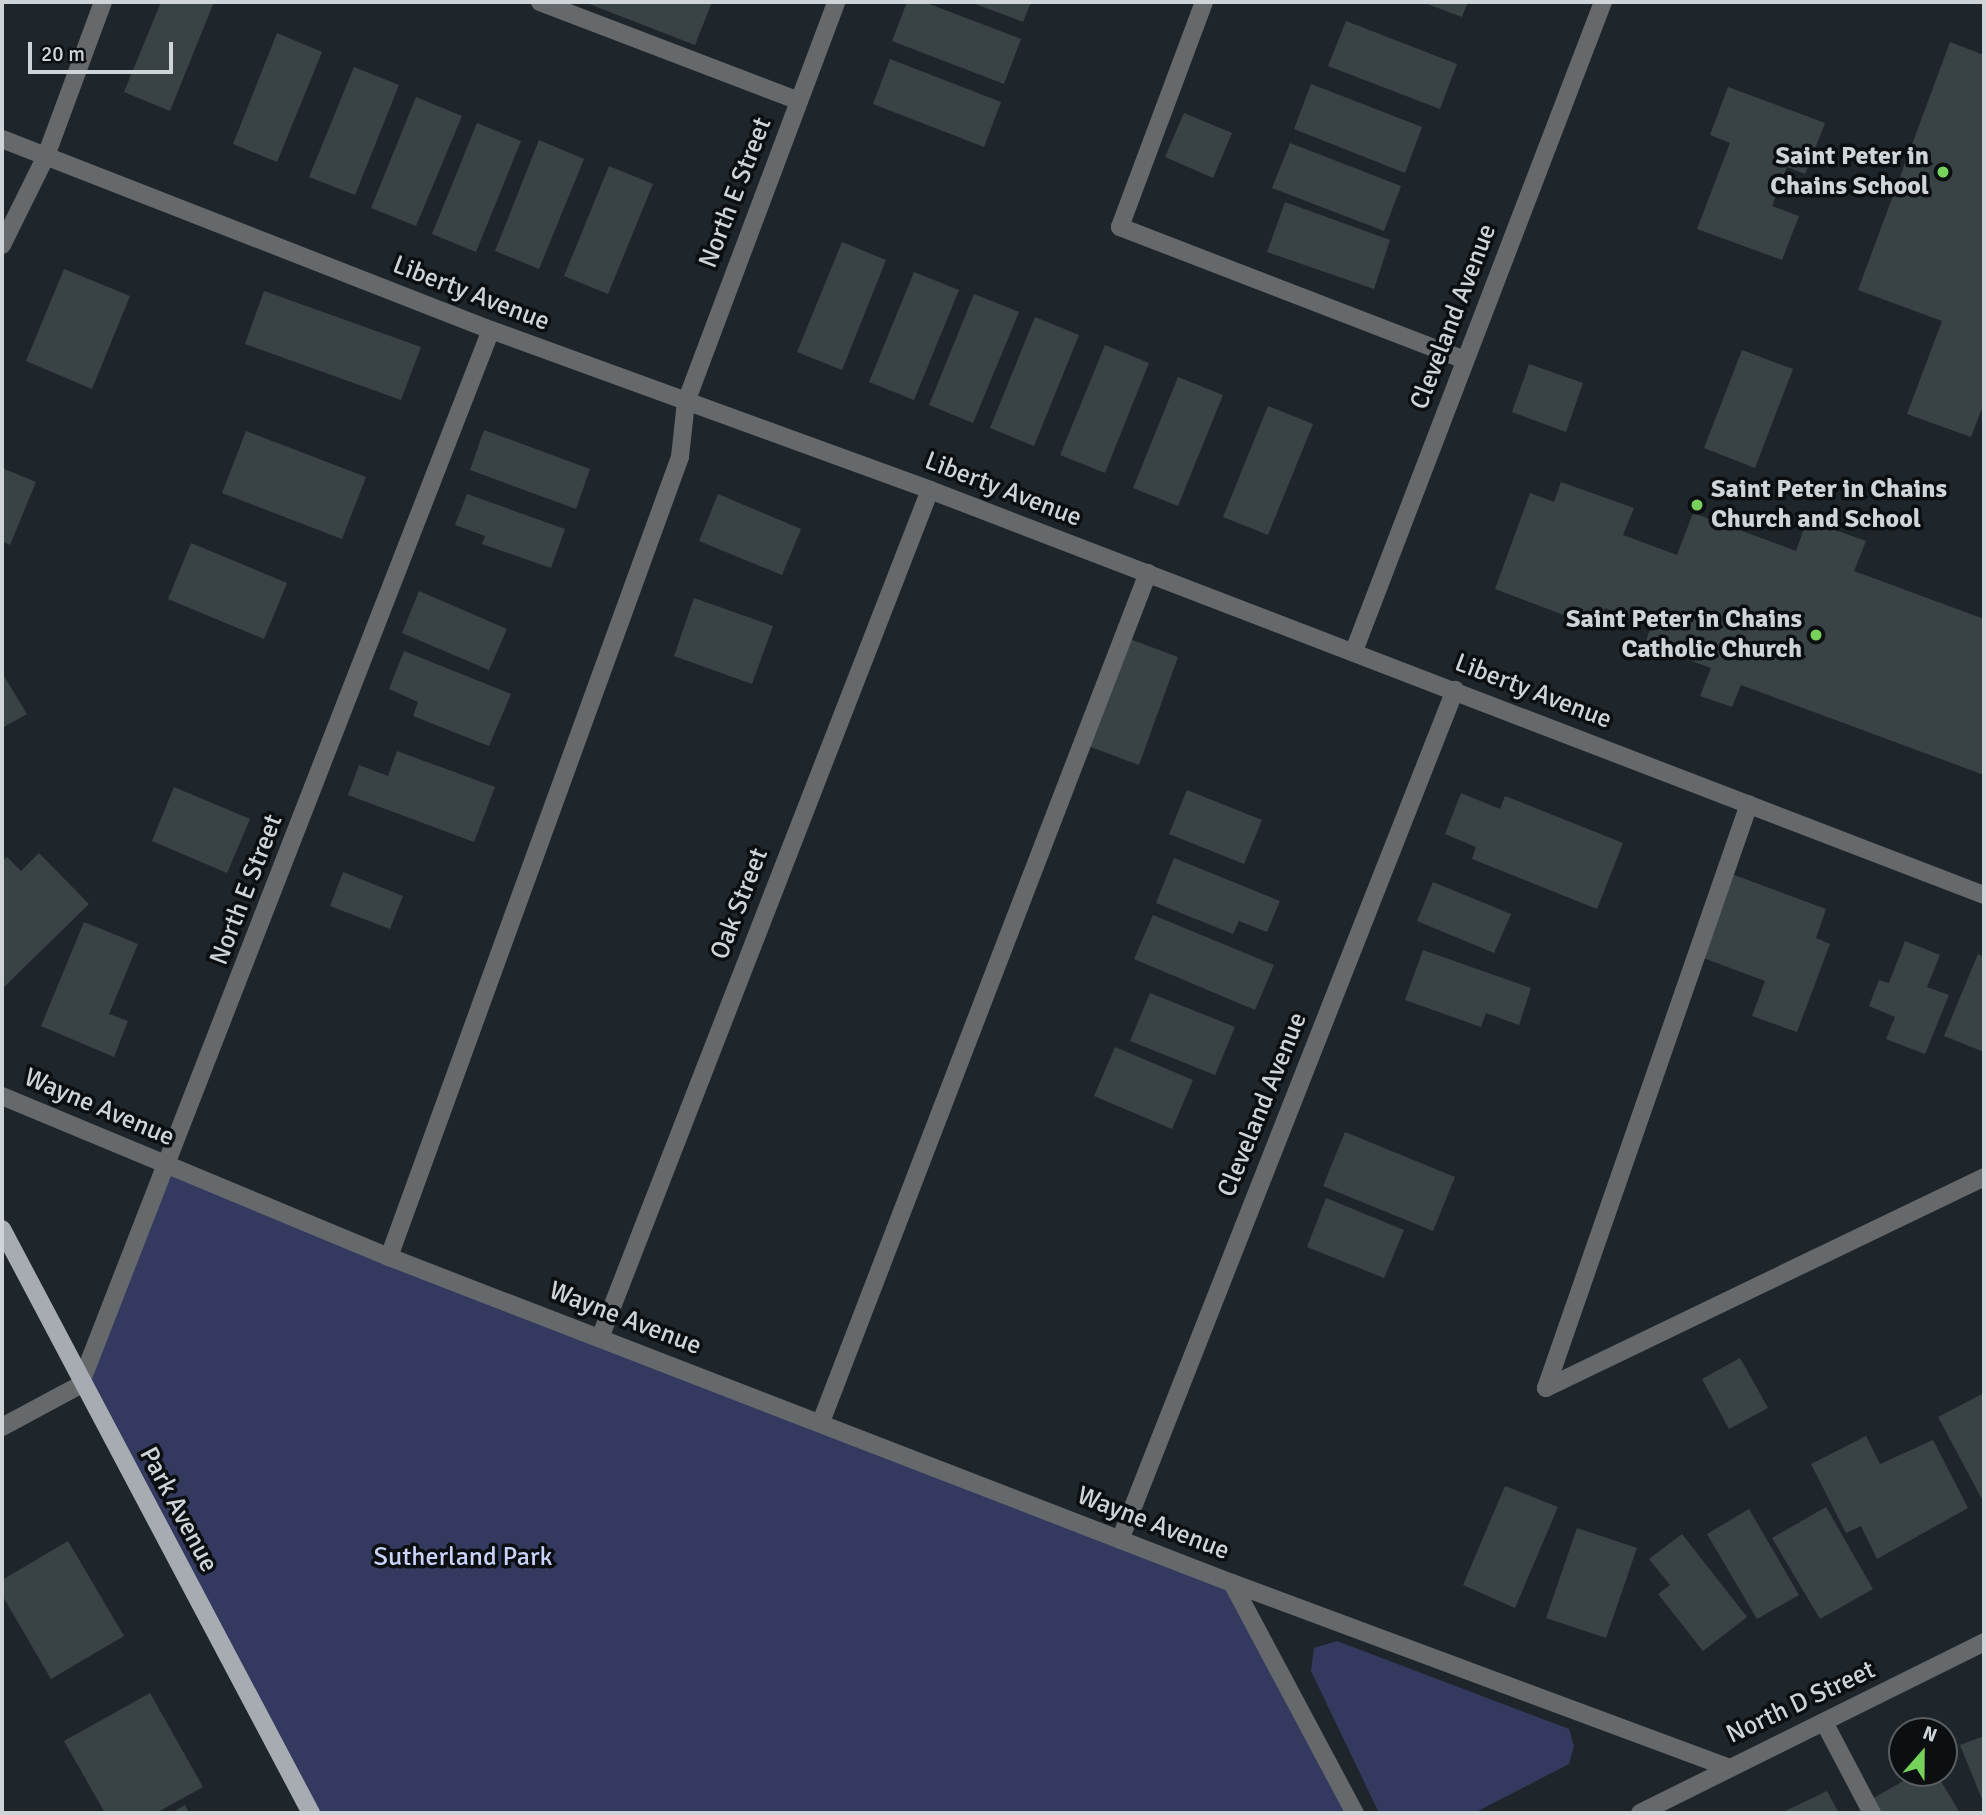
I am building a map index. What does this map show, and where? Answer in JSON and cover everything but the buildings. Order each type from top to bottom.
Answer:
[{"type":"main road","name":"Park Avenue","points":[[2,1229],[80,1385],[311,1813]]},
{"type":"street","points":[[2,244],[46,156],[103,2]]},
{"type":"street","points":[[540,2],[799,101]]},
{"type":"street","name":"North E Street","points":[[389,1257],[680,457],[685,402],[836,2]]},
{"type":"street","points":[[1204,2],[1120,227],[1465,360]]},
{"type":"street","name":"Cleveland Avenue","points":[[1354,651],[1603,2]]},
{"type":"street","name":"Liberty Avenue","points":[[2,139],[491,330],[930,490],[1984,895]]},
{"type":"street","name":"North E Street","points":[[80,1385],[169,1165],[491,330]]},
{"type":"street","name":"Oak Street","points":[[600,1338],[930,490]]},
{"type":"street","points":[[821,1422],[1148,573]]},
{"type":"street","name":"Cleveland Avenue","points":[[1119,1540],[1455,690]]},
{"type":"street","points":[[1749,804],[1546,1388],[1984,1177]]},
{"type":"street","name":"Wayne Avenue","points":[[2,1096],[389,1257],[821,1422],[1119,1540],[1727,1767]]},
{"type":"street","points":[[2,1426],[80,1385]]},
{"type":"street","name":"Wayne Avenue","points":[[1232,1583],[1355,1813]]},
{"type":"street","name":"North D Street","points":[[1640,1813],[1727,1767],[1825,1724],[1984,1642]]},
{"type":"street","points":[[1825,1724],[1872,1813]]},
{"type":"green space","name":"Sutherland Park","points":[[169,1165],[1232,1583],[1355,1813],[311,1813],[80,1385]]},
{"type":"green space","points":[[1337,1641],[1569,1729],[1574,1746],[1569,1764],[1474,1813],[1379,1813],[1311,1671],[1314,1648]]},
{"type":"place","name":"Saint Peter in Chains School","points":[[1943,172]]},
{"type":"place","name":"Saint Peter in Chains Church and School","points":[[1697,505]]},
{"type":"place","name":"Saint Peter in Chains Catholic Church","points":[[1816,635]]}]
